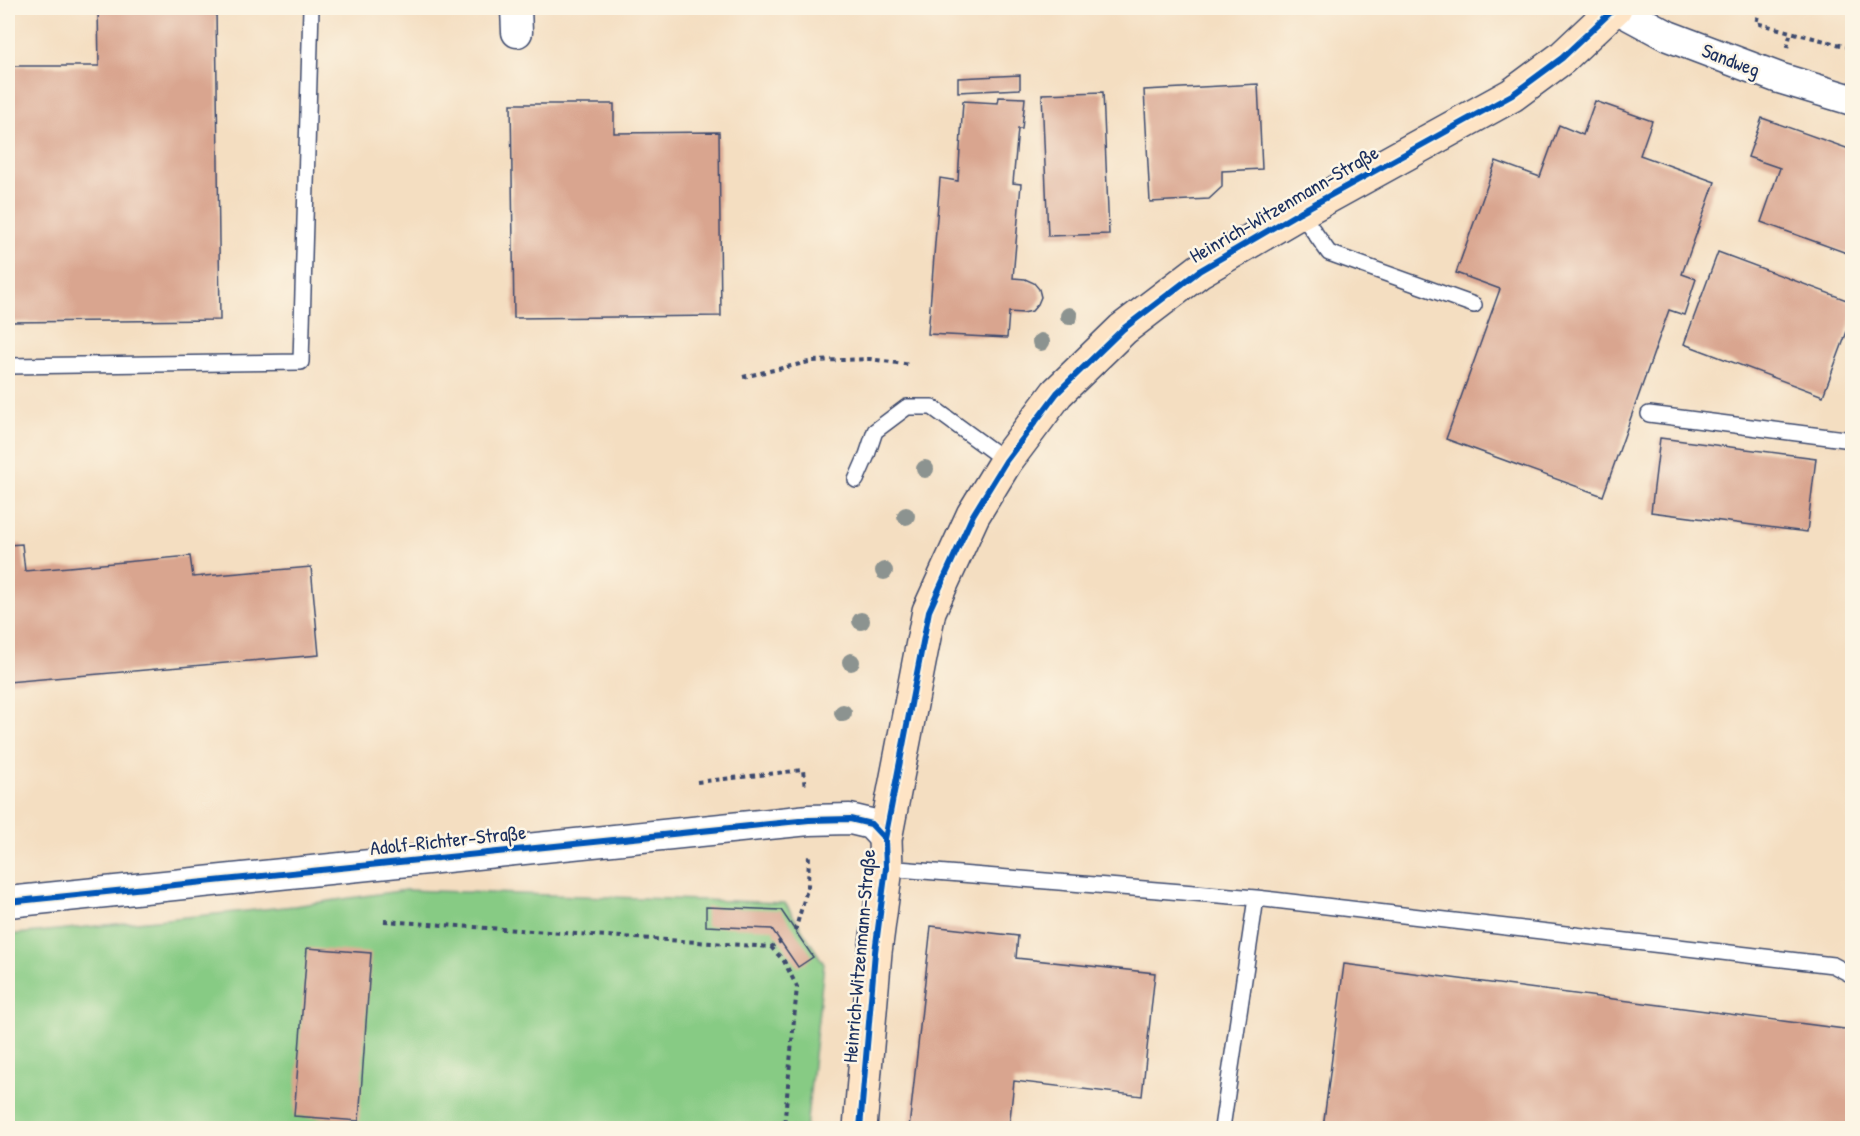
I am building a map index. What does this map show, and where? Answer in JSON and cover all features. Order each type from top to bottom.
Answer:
[{"type":"street","name":"Sandweg","points":[[1615,8],[1679,40],[1779,78],[1852,100]]},
{"type":"street","name":"Heinrich-Witzenmann-Straße","points":[[860,1128],[886,853],[929,611],[973,516],[1006,461],[1058,393],[1123,329],[1199,271],[1300,212],[1512,95],[1562,58],[1615,8]]},
{"type":"street","name":"Adolf-Richter-Straße","points":[[8,902],[809,820],[850,819],[871,824],[886,853]]},
{"type":"lane","points":[[8,366],[301,362],[311,8]]},
{"type":"lane","points":[[1300,212],[1329,253],[1474,305]]},
{"type":"lane","points":[[856,480],[875,431],[907,407],[932,407],[1006,461]]},
{"type":"lane","points":[[1649,414],[1852,440]]},
{"type":"lane","points":[[886,853],[1833,965],[1852,975]]},
{"type":"lane","points":[[1222,1128],[1256,898]]},
{"type":"path","points":[[1760,8],[1756,23],[1852,48]]},
{"type":"path","points":[[743,377],[813,362],[870,358],[911,365]]},
{"type":"path","points":[[697,782],[803,770]]},
{"type":"path","points":[[384,921],[771,947],[781,941]]},
{"type":"path","points":[[771,947],[784,961],[797,987],[784,1128]]},
{"type":"green space","points":[[406,890],[785,903],[824,964],[806,1128],[8,1128],[8,935],[294,906]]},
{"type":"building","points":[[98,8],[216,8],[220,320],[8,322],[8,66],[99,66]]},
{"type":"building","points":[[1020,75],[1020,89],[958,92],[958,78]]},
{"type":"building","points":[[1258,84],[1262,169],[1222,171],[1222,187],[1209,199],[1150,202],[1144,90]]},
{"type":"building","points":[[1103,92],[1109,234],[1048,236],[1042,94]]},
{"type":"building","points":[[999,97],[1025,98],[1022,129],[1018,129],[1013,183],[1021,184],[1013,278],[1025,279],[1034,283],[1041,297],[1032,311],[1009,312],[1007,338],[928,334],[940,178],[958,181],[963,101],[998,103]]},
{"type":"building","points":[[1595,101],[1652,121],[1640,155],[1715,182],[1682,274],[1696,279],[1684,315],[1669,310],[1603,496],[1446,439],[1500,289],[1456,273],[1496,161],[1540,177],[1559,125],[1583,135]]},
{"type":"building","points":[[511,104],[614,104],[614,133],[719,132],[721,316],[514,318]]},
{"type":"building","points":[[1762,118],[1852,150],[1852,255],[1761,222],[1780,168],[1748,157]]},
{"type":"building","points":[[1718,252],[1852,302],[1852,318],[1823,396],[1684,344]]},
{"type":"building","points":[[1660,438],[1816,458],[1807,532],[1651,512]]},
{"type":"building","points":[[22,544],[25,571],[190,556],[193,577],[311,567],[319,655],[8,682],[8,545]]},
{"type":"building","points":[[706,907],[781,910],[813,957],[798,967],[772,929],[706,926]]},
{"type":"building","points":[[931,926],[1018,936],[1016,958],[1155,973],[1142,1096],[1014,1081],[1009,1128],[909,1128]]},
{"type":"building","points":[[307,948],[371,953],[359,1121],[294,1116]]},
{"type":"building","points":[[1344,964],[1852,1030],[1852,1128],[1323,1128]]},
{"type":"cycle path","points":[[860,1128],[875,952],[886,868],[885,839],[929,611],[973,515],[1006,461],[1057,393],[1123,329],[1199,271],[1300,212],[1512,95],[1562,58],[1615,8]]},
{"type":"cycle path","points":[[8,902],[809,820],[850,819],[871,824],[885,839]]}]
